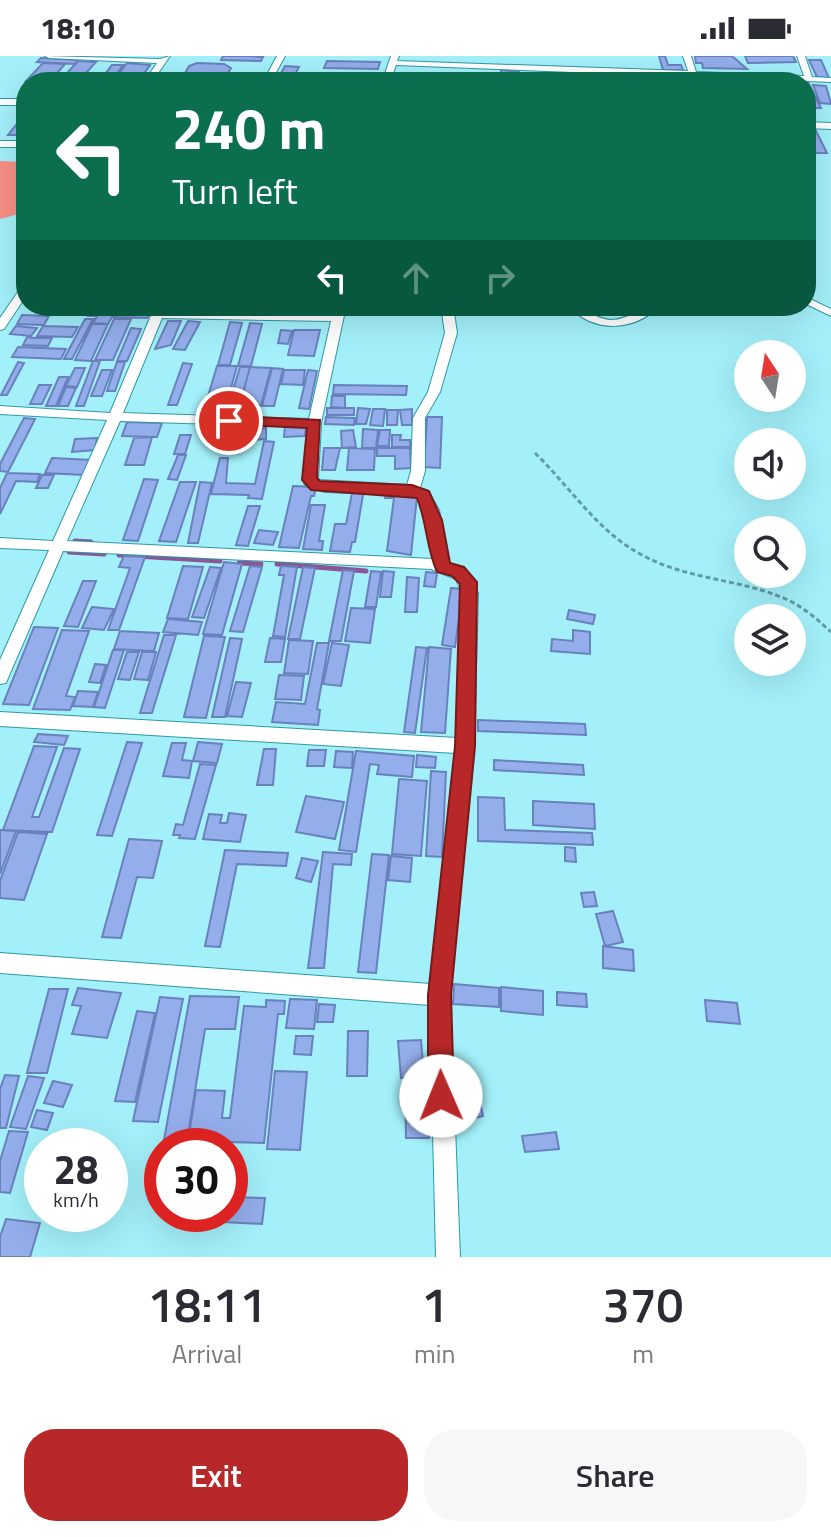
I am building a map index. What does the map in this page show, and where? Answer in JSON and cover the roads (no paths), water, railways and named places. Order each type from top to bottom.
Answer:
[{"type":"street","points":[[49,56],[164,58]]},
{"type":"street","points":[[523,56],[523,67]]},
{"type":"street","points":[[394,59],[644,72]]},
{"type":"street","points":[[1,324],[16,302]]},
{"type":"street","points":[[0,678],[157,316]]},
{"type":"street","points":[[338,316],[315,423],[311,483],[325,487],[412,490],[423,494],[428,501],[443,567]]},
{"type":"street","points":[[412,490],[418,471],[419,418],[434,392],[451,333],[448,316]]},
{"type":"street","points":[[587,316],[608,324],[638,316]]},
{"type":"street","points":[[0,410],[315,423]]},
{"type":"street","points":[[0,543],[431,564],[458,571],[468,582],[465,746],[440,995],[448,1257]]},
{"type":"street","points":[[0,719],[465,746]]},
{"type":"street","points":[[0,963],[440,995]]},
{"type":"waterway","points":[[75,541],[91,542]]},
{"type":"waterway","points":[[69,552],[104,554]]},
{"type":"waterway","points":[[119,555],[220,561]]},
{"type":"waterway","points":[[239,563],[261,564]]},
{"type":"waterway","points":[[277,564],[366,571]]}]
